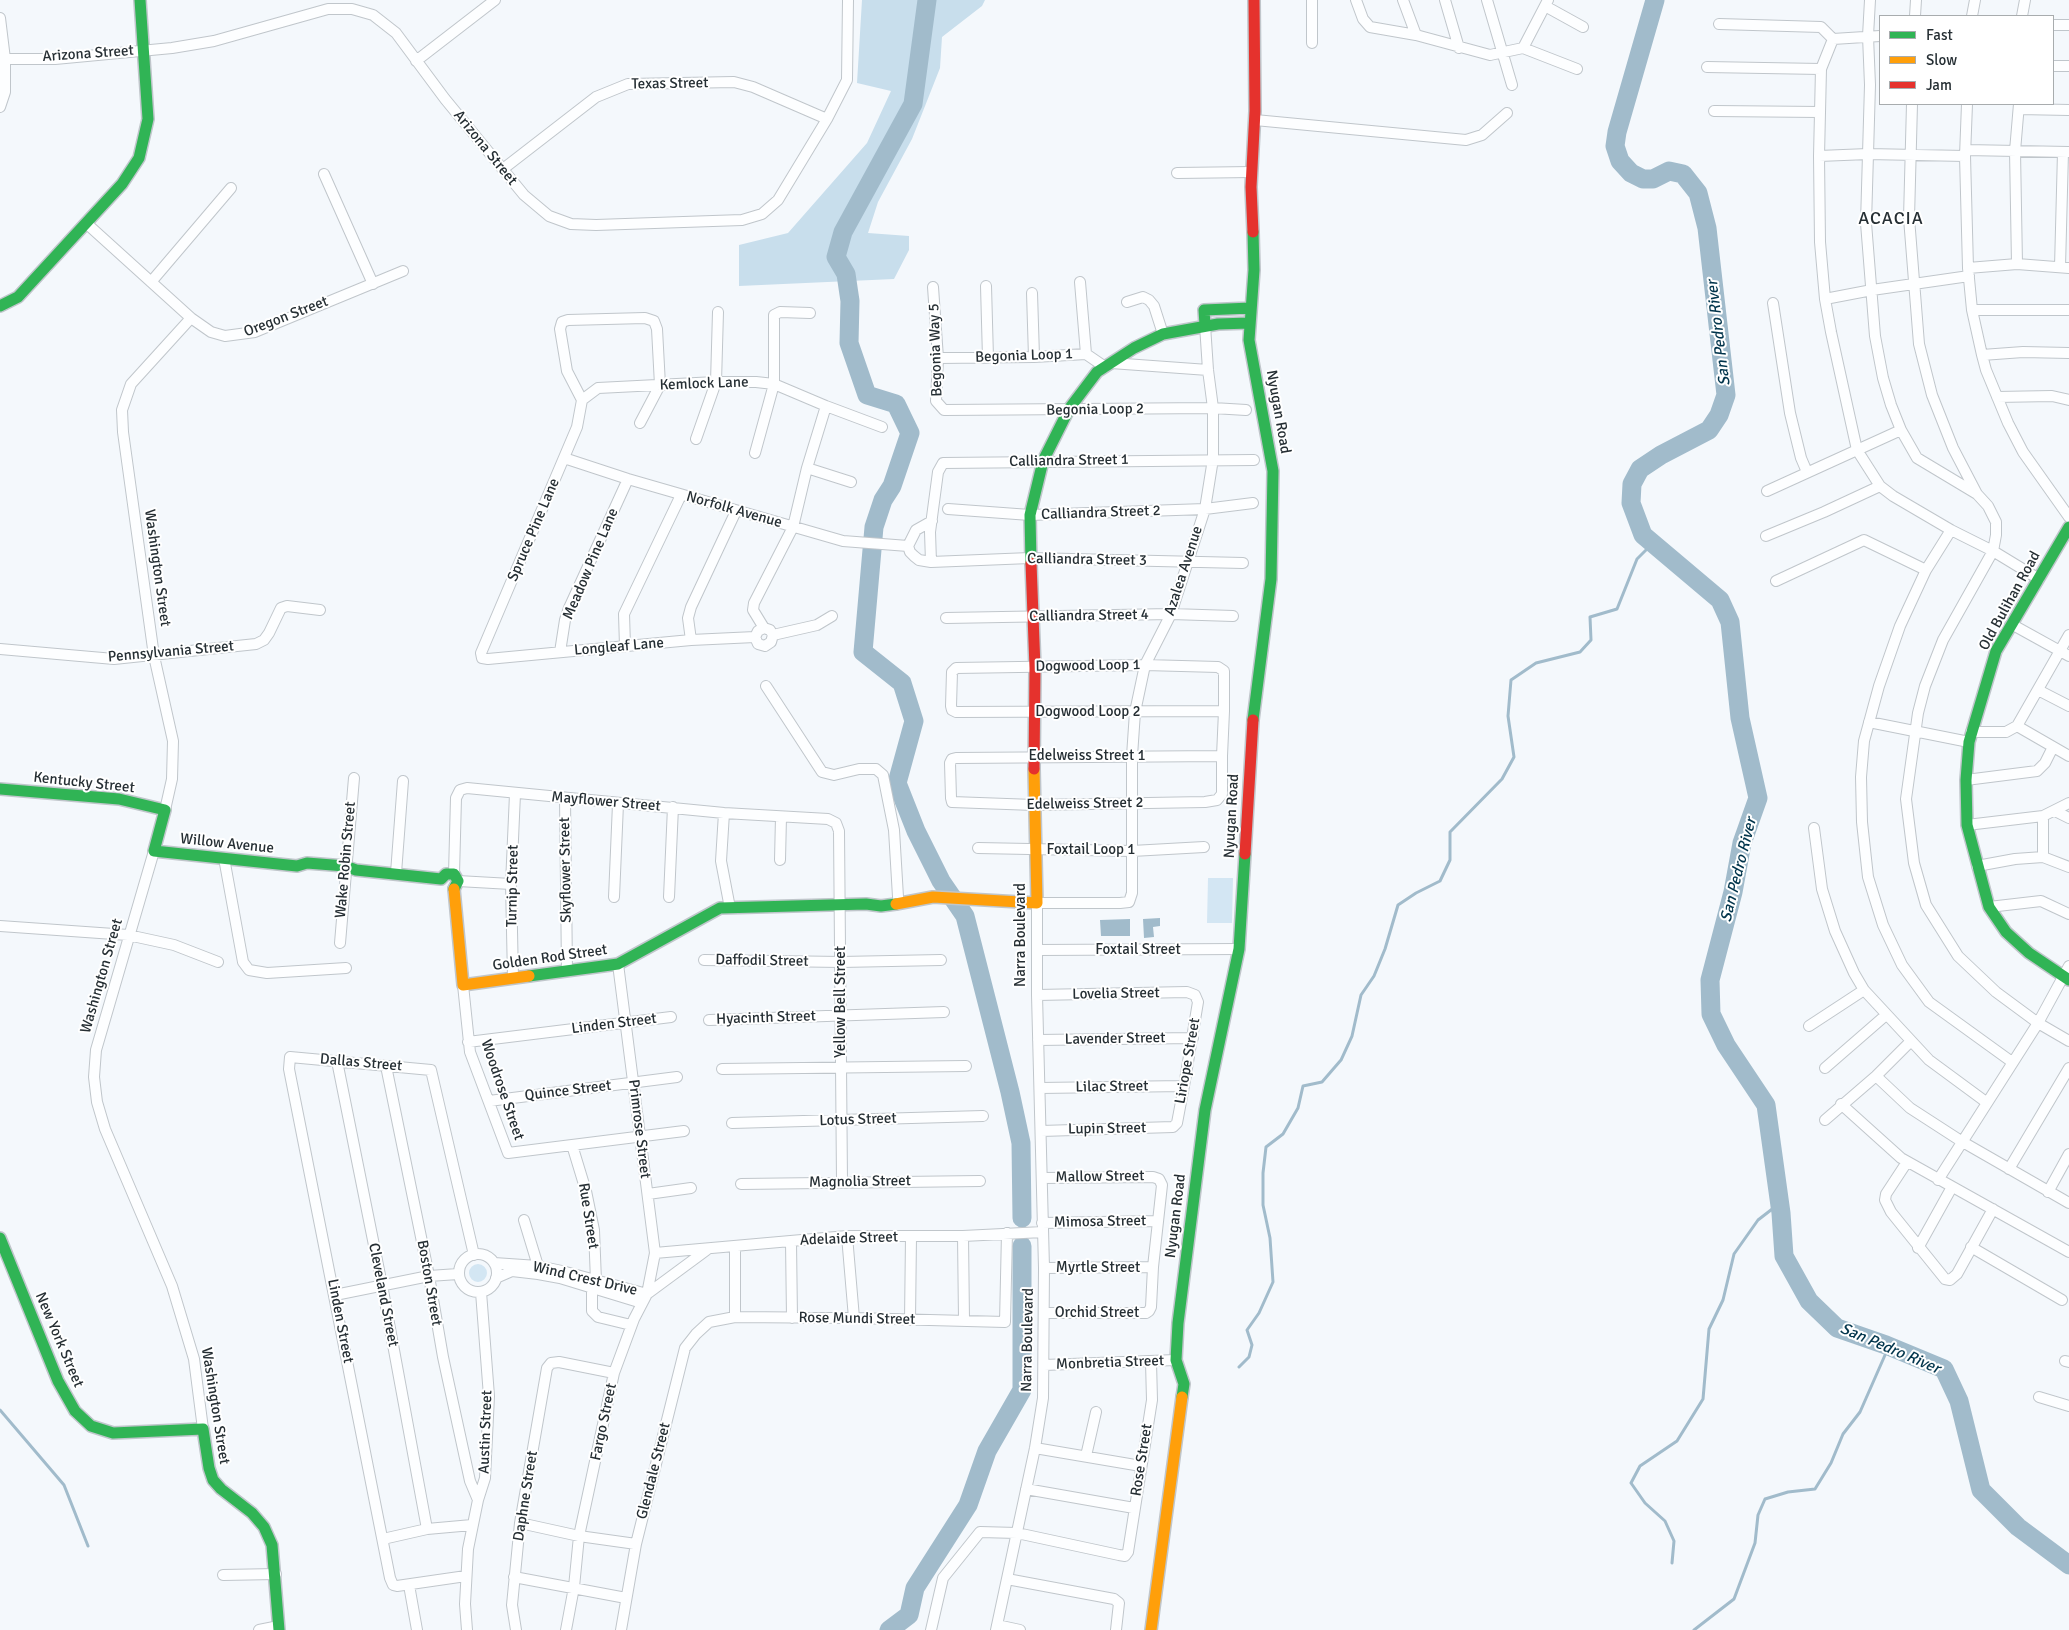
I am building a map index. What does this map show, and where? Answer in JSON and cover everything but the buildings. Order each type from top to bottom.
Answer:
[{"type":"street","points":[[0,306],[18,297],[122,184],[139,158],[148,119],[140,0]]},
{"type":"street","points":[[416,61],[496,0]]},
{"type":"street","name":"Arizona Street","points":[[5,59],[55,58],[144,50],[214,41],[328,9],[352,10],[372,15],[396,33],[416,61],[524,195],[549,216],[571,224],[742,220],[762,214],[778,200],[827,119],[847,80],[848,0]]},
{"type":"street","name":"Nyugan Road","points":[[1151,1630],[1184,1384],[1176,1360],[1178,1323],[1205,1110],[1239,949],[1253,713],[1271,578],[1273,471],[1249,340],[1254,270],[1251,234],[1255,120],[1254,0]]},
{"type":"street","points":[[1312,0],[1312,43]]},
{"type":"street","points":[[1356,0],[1363,19],[1370,27],[1416,35],[1490,55],[1523,48],[1577,69]]},
{"type":"street","points":[[1403,0],[1416,35]]},
{"type":"street","points":[[1445,0],[1459,48]]},
{"type":"street","points":[[1487,0],[1512,86]]},
{"type":"street","points":[[1870,0],[1868,36],[1870,86],[1866,223],[1875,336],[1883,378],[1890,405],[1901,430],[1917,458],[1977,494]]},
{"type":"street","points":[[1915,15],[1916,0]]},
{"type":"street","points":[[1972,15],[1975,0]]},
{"type":"street","points":[[2022,15],[2025,0]]},
{"type":"street","points":[[1523,48],[1547,3],[1583,26]]},
{"type":"street","points":[[0,18],[5,59],[5,92],[0,108]]},
{"type":"street","points":[[1719,24],[1821,27],[1833,39],[1879,36]]},
{"type":"street","points":[[2054,25],[2069,25]]},
{"type":"street","points":[[1833,39],[1821,69],[1820,242],[1826,299],[1857,450],[1880,486],[1893,496],[1951,530],[1993,551],[2039,579]]},
{"type":"street","points":[[2054,66],[2069,66]]},
{"type":"street","points":[[1707,67],[1821,69]]},
{"type":"street","name":"Texas Street","points":[[503,169],[596,97],[628,84],[734,82],[753,87],[827,119]]},
{"type":"street","points":[[1912,105],[1909,218],[1919,344],[1932,395],[1953,448],[1977,494],[1988,506],[1996,522],[1993,551],[1943,640],[1925,686],[1914,732],[1906,799],[1914,863],[1926,905],[1958,956],[1996,992],[2038,1023],[2069,1041]]},
{"type":"street","points":[[1967,105],[1965,153],[1968,272],[1972,310],[1982,355],[2008,423],[2024,452],[2069,516]]},
{"type":"street","points":[[2017,264],[2015,151],[2019,106],[2069,110]]},
{"type":"street","points":[[1714,111],[1820,112]]},
{"type":"street","points":[[1255,120],[1466,140],[1482,135],[1508,113]]},
{"type":"street","points":[[1819,156],[2015,151],[2066,152],[2065,267],[2017,264],[1826,299]]},
{"type":"street","points":[[1177,173],[1252,172]]},
{"type":"street","points":[[324,174],[373,284]]},
{"type":"street","points":[[151,282],[231,188]]},
{"type":"street","name":"Oregon Street","points":[[86,223],[190,318],[211,332],[225,336],[239,336],[256,332],[403,271]]},
{"type":"street","points":[[1080,282],[1086,354]]},
{"type":"street","points":[[986,286],[988,358]]},
{"type":"street","name":"Begonia Way 5","points":[[933,287],[938,358],[936,401],[944,410]]},
{"type":"street","points":[[1032,293],[1034,357]]},
{"type":"street","points":[[1126,302],[1142,297],[1149,300],[1154,306],[1163,334]]},
{"type":"street","points":[[1772,303],[1790,413],[1801,458],[1808,472]]},
{"type":"street","points":[[1205,325],[1204,310],[1250,308]]},
{"type":"street","points":[[1972,310],[2069,310]]},
{"type":"street","points":[[696,439],[716,382],[718,312]]},
{"type":"street","points":[[755,453],[774,384],[774,315],[780,312],[810,313]]},
{"type":"street","name":"Washington Street","points":[[190,318],[131,384],[122,410],[123,432],[154,656],[172,741],[172,779],[154,851],[96,1050],[94,1077],[97,1102],[105,1129],[172,1286],[194,1359],[209,1468],[213,1480],[264,1527],[272,1545],[276,1574],[279,1628]]},
{"type":"street","points":[[582,400],[568,371],[560,330],[562,322],[568,320],[645,318],[654,321],[657,329],[660,385],[640,423]]},
{"type":"street","name":"Narra Boulevard","points":[[997,1628],[1035,1448],[1043,1398],[1044,1365],[1044,1268],[1034,805],[1036,713],[1030,515],[1043,461],[1069,410],[1097,372],[1134,348],[1163,334],[1205,325],[1249,323]]},
{"type":"street","name":"Azalea Avenue","points":[[1129,902],[1132,893],[1132,756],[1135,712],[1145,665],[1171,614],[1186,562],[1205,509],[1213,459],[1213,408],[1205,325]]},
{"type":"street","points":[[1982,355],[2023,352],[2069,353]]},
{"type":"street","name":"Begonia Loop 1","points":[[938,358],[1034,357],[1086,354],[1108,365]]},
{"type":"street","points":[[1108,365],[1208,370]]},
{"type":"street","name":"Kemlock Lane","points":[[582,400],[598,388],[716,382],[774,384],[882,427]]},
{"type":"street","points":[[1997,397],[2052,396],[2069,400]]},
{"type":"street","name":"Spruce Pine Lane","points":[[482,658],[481,653],[577,427],[582,400]]},
{"type":"street","points":[[764,628],[758,631],[755,637],[758,644],[765,646],[772,642],[773,635],[770,630],[764,628],[754,610],[754,603],[794,527],[807,468],[826,406]]},
{"type":"street","name":"Begonia Loop 2","points":[[944,410],[1213,408],[1246,410]]},
{"type":"street","points":[[1767,491],[1901,430]]},
{"type":"street","name":"Norfolk Avenue","points":[[564,458],[628,479],[844,541],[905,546]]},
{"type":"street","name":"Calliandra Street 1","points":[[932,521],[938,472],[943,462],[1254,460]]},
{"type":"street","points":[[807,468],[851,482]]},
{"type":"street","name":"Meadow Pine Lane","points":[[560,652],[569,608],[628,479]]},
{"type":"street","points":[[1766,536],[1880,486]]},
{"type":"street","points":[[625,646],[624,614],[680,494]]},
{"type":"street","name":"Calliandra Street 2","points":[[948,509],[1030,515],[1205,509],[1253,503]]},
{"type":"street","points":[[692,640],[688,618],[691,607],[736,511]]},
{"type":"street","points":[[932,521],[930,562],[919,560],[905,546],[916,530],[932,521]]},
{"type":"street","name":"Old Bulihan Road","points":[[2066,979],[2029,952],[2006,932],[1989,907],[1968,825],[1966,780],[1970,737],[1996,651],[2069,527]]},
{"type":"street","points":[[1951,530],[1926,570],[1900,626],[1864,741],[1861,777],[1862,822],[1868,877],[1882,924],[1902,965],[1929,1002],[2012,1062]]},
{"type":"street","points":[[1776,581],[1864,540],[1926,570]]},
{"type":"street","name":"Calliandra Street 3","points":[[930,562],[1030,558],[1243,563]]},
{"type":"street","name":"Pennsylvania Street","points":[[0,649],[114,659],[256,644],[264,640],[269,633],[281,608],[287,606],[320,610]]},
{"type":"street","name":"Calliandra Street 4","points":[[946,618],[1171,614],[1233,616]]},
{"type":"street","points":[[773,635],[818,625],[832,616]]},
{"type":"street","points":[[2013,625],[2069,656]]},
{"type":"street","points":[[1869,722],[1914,732],[1970,737],[2006,732],[2017,726],[2069,635]]},
{"type":"street","name":"Longleaf Lane","points":[[482,658],[488,660],[692,640],[755,637]]},
{"type":"street","name":"Dogwood Loop 1","points":[[952,710],[953,669],[1145,665],[1218,667],[1222,669],[1224,671],[1224,711]]},
{"type":"street","points":[[766,686],[822,772],[834,775],[859,769],[876,769],[883,776],[894,830],[898,897]]},
{"type":"street","points":[[2038,690],[2069,706]]},
{"type":"street","name":"Dogwood Loop 2","points":[[952,710],[956,712],[1036,713],[1224,711]]},
{"type":"street","points":[[1222,756],[1224,711]]},
{"type":"street","points":[[2017,726],[2069,756]]},
{"type":"street","points":[[1966,780],[2037,771],[2045,763],[2053,747]]},
{"type":"street","name":"Edelweiss Street 1","points":[[952,802],[950,763],[952,759],[1036,756],[1222,756]]},
{"type":"street","name":"Edelweiss Street 2","points":[[952,802],[1034,805],[1205,802],[1217,800],[1222,794],[1222,756]]},
{"type":"street","name":"Wake Robin Street","points":[[340,942],[349,870],[354,778]]},
{"type":"street","points":[[396,873],[403,780]]},
{"type":"street","name":"Mayflower Street","points":[[455,881],[456,798],[460,790],[468,788],[618,804],[828,819],[836,823]]},
{"type":"street","name":"Kentucky Street","points":[[0,789],[119,799],[164,810]]},
{"type":"street","name":"Turnip Street","points":[[513,978],[511,884],[515,794]]},
{"type":"street","name":"Skyflower Street","points":[[565,799],[567,971]]},
{"type":"street","points":[[1968,825],[2043,816],[2069,803]]},
{"type":"street","points":[[614,897],[618,804]]},
{"type":"street","points":[[669,897],[673,807]]},
{"type":"street","points":[[2055,810],[2069,818]]},
{"type":"street","points":[[724,813],[721,861],[730,908]]},
{"type":"street","points":[[2043,816],[2043,857]]},
{"type":"street","points":[[780,860],[781,817]]},
{"type":"street","name":"Yellow Bell Street","points":[[836,823],[839,830],[842,1182]]},
{"type":"street","points":[[1814,828],[1822,890],[1835,931],[1864,990],[1928,1060],[1986,1102]]},
{"type":"street","name":"Foxtail Loop 1","points":[[978,848],[1132,851],[1204,847]]},
{"type":"street","name":"Willow Avenue","points":[[154,851],[297,866],[307,863],[349,870],[396,873],[441,879],[446,874],[455,881],[511,884]]},
{"type":"street","points":[[1977,866],[2015,859],[2043,857],[2069,867]]},
{"type":"street","points":[[224,858],[243,962],[249,970],[267,973],[346,968]]},
{"type":"street","name":"Woodrose Street","points":[[455,881],[468,1042],[470,1052],[508,1153],[684,1131]]},
{"type":"street","name":"Golden Rod Street","points":[[866,904],[882,899],[914,896],[929,898],[981,898],[1037,903],[1129,902]]},
{"type":"street","name":"Golden Rod Street","points":[[463,985],[618,964],[720,908],[866,904],[881,906],[929,898]]},
{"type":"street","points":[[1989,907],[2041,901],[2069,914]]},
{"type":"street","points":[[0,926],[128,935],[174,945],[218,962]]},
{"type":"street","name":"Foxtail Street","points":[[1036,950],[1239,949]]},
{"type":"street","name":"Daffodil Street","points":[[704,960],[841,962],[940,960]]},
{"type":"street","name":"Primrose Street","points":[[618,964],[655,1253],[644,1298]]},
{"type":"street","points":[[1938,1180],[1961,1141],[2066,979],[2069,966]]},
{"type":"street","points":[[1809,1026],[1864,990]]},
{"type":"street","name":"Lovelia Street","points":[[1037,995],[1187,992],[1195,995]]},
{"type":"street","name":"Liriope Street","points":[[1173,1127],[1177,1123],[1193,1038],[1198,1002],[1195,995]]},
{"type":"street","name":"Hyacinth Street","points":[[709,1020],[944,1012]]},
{"type":"street","points":[[1824,1068],[1886,1016]]},
{"type":"street","name":"Linden Street","points":[[468,1042],[671,1017]]},
{"type":"street","name":"Lavender Street","points":[[1038,1040],[1193,1038]]},
{"type":"street","points":[[1824,1120],[1876,1076],[1910,1042]]},
{"type":"street","name":"Linden Street","points":[[290,1057],[289,1069],[390,1578],[393,1585],[409,1585]]},
{"type":"street","name":"Dallas Street","points":[[290,1057],[432,1070],[474,1255]]},
{"type":"street","name":"Cleveland Street","points":[[337,1061],[382,1285],[427,1529]]},
{"type":"street","name":"Boston Street","points":[[386,1066],[459,1433],[470,1481],[478,1500]]},
{"type":"street","points":[[722,1069],[966,1066]]},
{"type":"street","points":[[2009,1169],[2069,1068]]},
{"type":"street","points":[[1876,1076],[1910,1108],[1961,1141],[2069,1203]]},
{"type":"street","name":"Quince Street","points":[[489,1101],[677,1077]]},
{"type":"street","name":"Lilac Street","points":[[1040,1088],[1184,1086]]},
{"type":"street","points":[[1841,1104],[1907,1162],[2069,1252]]},
{"type":"street","name":"Lotus Street","points":[[732,1124],[983,1116]]},
{"type":"street","name":"Lupin Street","points":[[1040,1131],[1173,1127]]},
{"type":"street","name":"Rue Street","points":[[572,1145],[586,1191],[594,1230],[595,1285],[592,1311],[604,1319],[631,1326]]},
{"type":"street","points":[[2048,1192],[2069,1154]]},
{"type":"street","points":[[1907,1162],[1886,1194],[1885,1200],[1891,1212],[1944,1279],[1950,1280],[1957,1274],[1993,1209]]},
{"type":"street","name":"Mallow Street","points":[[1042,1178],[1153,1176],[1159,1179],[1162,1185],[1158,1221]]},
{"type":"street","name":"Magnolia Street","points":[[741,1184],[980,1181]]},
{"type":"street","points":[[1918,1248],[1952,1187]]},
{"type":"street","points":[[648,1194],[691,1188]]},
{"type":"street","points":[[524,1220],[538,1266]]},
{"type":"street","points":[[1153,1267],[1158,1221]]},
{"type":"street","name":"Mimosa Street","points":[[1042,1228],[1158,1221]]},
{"type":"street","name":"Adelaide Street","points":[[655,1253],[847,1236],[963,1236],[1042,1228]]},
{"type":"street","name":"Rose Mundi Street","points":[[709,1322],[735,1317],[1005,1322],[1007,1233]]},
{"type":"street","points":[[847,1236],[854,1318]]},
{"type":"street","points":[[963,1236],[964,1320]]},
{"type":"street","points":[[910,1320],[911,1237]]},
{"type":"street","name":"New York Street","points":[[0,1238],[58,1381],[75,1411],[91,1426],[114,1433],[203,1429]]},
{"type":"street","points":[[791,1242],[792,1318]]},
{"type":"street","points":[[735,1246],[735,1317]]},
{"type":"street","points":[[1971,1246],[2062,1300]]},
{"type":"street","name":"Fargo Street","points":[[566,1630],[574,1587],[580,1536],[614,1373],[631,1326],[644,1298],[708,1249]]},
{"type":"street","points":[[474,1255],[485,1256],[494,1263],[496,1278],[490,1288],[481,1292],[468,1290],[460,1281],[458,1274],[464,1260],[474,1255]]},
{"type":"street","name":"Wind Crest Drive","points":[[494,1263],[538,1266],[562,1271],[595,1285]]},
{"type":"street","name":"Myrtle Street","points":[[1044,1268],[1153,1267]]},
{"type":"street","name":"Orchid Street","points":[[1044,1313],[1146,1313],[1151,1307],[1153,1267]]},
{"type":"street","name":"Wind Crest Drive","points":[[496,1278],[512,1271],[538,1274],[595,1285],[644,1298]]},
{"type":"street","points":[[335,1295],[429,1276],[458,1274]]},
{"type":"street","name":"Austin Street","points":[[467,1630],[465,1604],[466,1576],[472,1525],[485,1478],[489,1396],[481,1292]]},
{"type":"street","name":"Glendale Street","points":[[620,1630],[636,1544],[685,1348],[709,1322]]},
{"type":"street","name":"Monbretia Street","points":[[1044,1365],[1176,1360]]},
{"type":"street","name":"Daphne Street","points":[[516,1630],[512,1605],[520,1523],[547,1368],[551,1363],[559,1362],[614,1373]]},
{"type":"street","name":"Rose Street","points":[[1017,1533],[1125,1556],[1128,1552],[1152,1400],[1151,1362]]},
{"type":"street","points":[[2039,1397],[2069,1406]]},
{"type":"street","points":[[1086,1456],[1096,1412]]},
{"type":"street","points":[[1035,1448],[1141,1466]]},
{"type":"street","points":[[1026,1489],[1134,1508]]},
{"type":"street","points":[[520,1523],[580,1536],[636,1544]]},
{"type":"street","points":[[383,1539],[427,1529],[472,1525]]},
{"type":"street","points":[[931,1630],[943,1578],[980,1532],[1017,1533]]},
{"type":"street","points":[[223,1575],[276,1574]]},
{"type":"street","points":[[417,1630],[409,1585],[466,1576]]},
{"type":"street","points":[[514,1577],[626,1598]]},
{"type":"street","points":[[1007,1579],[1114,1599],[1119,1603],[1116,1630]]},
{"type":"street","points":[[259,1630],[279,1628]]},
{"type":"street","points":[[997,1628],[1020,1630]]},
{"type":"shaded area","points":[[862,0],[985,0],[982,6],[942,37],[940,68],[912,139],[878,202],[868,233],[909,236],[909,250],[894,279],[739,286],[739,245],[788,233],[867,143],[891,91],[857,83]]},
{"type":"shaded area","points":[[1208,878],[1233,878],[1232,923],[1207,923]]},
{"type":"shaded area","points":[[1160,918],[1160,926],[1153,927],[1154,937],[1144,938],[1143,919]]},
{"type":"shaded area","points":[[1130,919],[1130,936],[1101,936],[1100,920]]},
{"type":"shaded area","points":[[474,1264],[482,1264],[487,1269],[485,1280],[474,1282],[469,1277],[469,1269]]},
{"type":"waterway","points":[[927,0],[913,104],[843,232],[836,257],[846,274],[850,301],[849,343],[867,395],[896,404],[910,433],[892,486],[883,500],[874,527],[863,652],[902,683],[914,721],[897,783],[916,831],[941,881],[965,916],[1010,1092],[1021,1143],[1022,1218]]},
{"type":"waterway","name":"San Pedro River","points":[[1655,0],[1617,132],[1615,146],[1620,161],[1631,173],[1643,179],[1653,179],[1669,171],[1683,174],[1698,193],[1707,228],[1726,395],[1719,415],[1709,430],[1661,455],[1640,469],[1632,484],[1631,503],[1643,535],[1720,600],[1730,622],[1740,718],[1758,798],[1742,843],[1733,892],[1710,980],[1711,1014],[1726,1045],[1766,1105],[1781,1213],[1784,1256],[1809,1301],[1837,1328],[1886,1345],[1944,1369],[1959,1401],[1981,1490],[2018,1527],[2069,1565]]},
{"type":"waterway","points":[[1239,1367],[1249,1357],[1252,1345],[1247,1330],[1259,1313],[1273,1282],[1270,1238],[1263,1205],[1263,1173],[1266,1147],[1283,1134],[1298,1108],[1303,1086],[1322,1082],[1341,1060],[1352,1036],[1361,995],[1374,976],[1385,949],[1398,905],[1440,881],[1450,860],[1450,832],[1502,779],[1514,757],[1508,716],[1511,680],[1536,663],[1580,652],[1591,640],[1590,617],[1617,609],[1637,559],[1653,543]]},
{"type":"waterway","points":[[1672,1563],[1674,1541],[1665,1521],[1645,1503],[1631,1483],[1640,1466],[1677,1441],[1703,1399],[1709,1329],[1723,1300],[1734,1254],[1758,1220],[1780,1203]]},
{"type":"waterway","points":[[889,1630],[909,1615],[915,1588],[968,1505],[987,1451],[1022,1390],[1022,1246]]},
{"type":"waterway","points":[[1694,1630],[1734,1599],[1755,1543],[1758,1515],[1765,1499],[1788,1492],[1815,1489],[1831,1463],[1843,1434],[1860,1412],[1889,1346]]},
{"type":"waterway","points":[[0,1410],[64,1485],[88,1546]]},
{"type":"traffic: fast","points":[[0,306],[18,297],[122,184],[139,158],[148,119],[140,0]]},
{"type":"traffic: fast","points":[[1253,232],[1254,270],[1249,340],[1273,471],[1271,579],[1253,720]]},
{"type":"traffic: fast","points":[[1205,325],[1204,310],[1251,308]]},
{"type":"traffic: fast","points":[[1031,563],[1030,515],[1043,461],[1069,409],[1097,372],[1134,348],[1163,334],[1218,324],[1249,323]]},
{"type":"traffic: fast","points":[[2069,527],[1996,651],[1969,742],[1966,780],[1967,825],[1989,907],[2006,932],[2029,953],[2069,980]]},
{"type":"traffic: fast","points":[[0,789],[119,799],[165,810],[154,851],[297,866],[307,863],[345,866],[356,870],[441,879]]},
{"type":"traffic: fast","points":[[1182,1397],[1184,1384],[1176,1360],[1178,1323],[1205,1110],[1239,949],[1245,854]]},
{"type":"traffic: fast","points":[[441,879],[446,874],[454,874],[458,881],[454,889]]},
{"type":"traffic: fast","points":[[529,976],[618,964],[720,908],[866,904],[881,906],[896,904]]},
{"type":"traffic: fast","points":[[0,1238],[58,1381],[75,1411],[91,1426],[113,1433],[203,1429],[209,1468],[213,1480],[221,1489],[252,1513],[264,1527],[272,1545],[279,1630]]},
{"type":"traffic: slow","points":[[896,904],[933,897],[1037,903],[1034,769]]},
{"type":"traffic: slow","points":[[454,889],[463,985],[529,976]]},
{"type":"traffic: slow","points":[[1151,1630],[1182,1397]]},
{"type":"traffic: jam","points":[[1253,232],[1251,187],[1255,111],[1254,0]]},
{"type":"traffic: jam","points":[[1031,563],[1035,668],[1034,769]]},
{"type":"traffic: jam","points":[[1245,854],[1253,720]]},
{"type":"district","name":"ACACIA","points":[[1891,219]]}]
